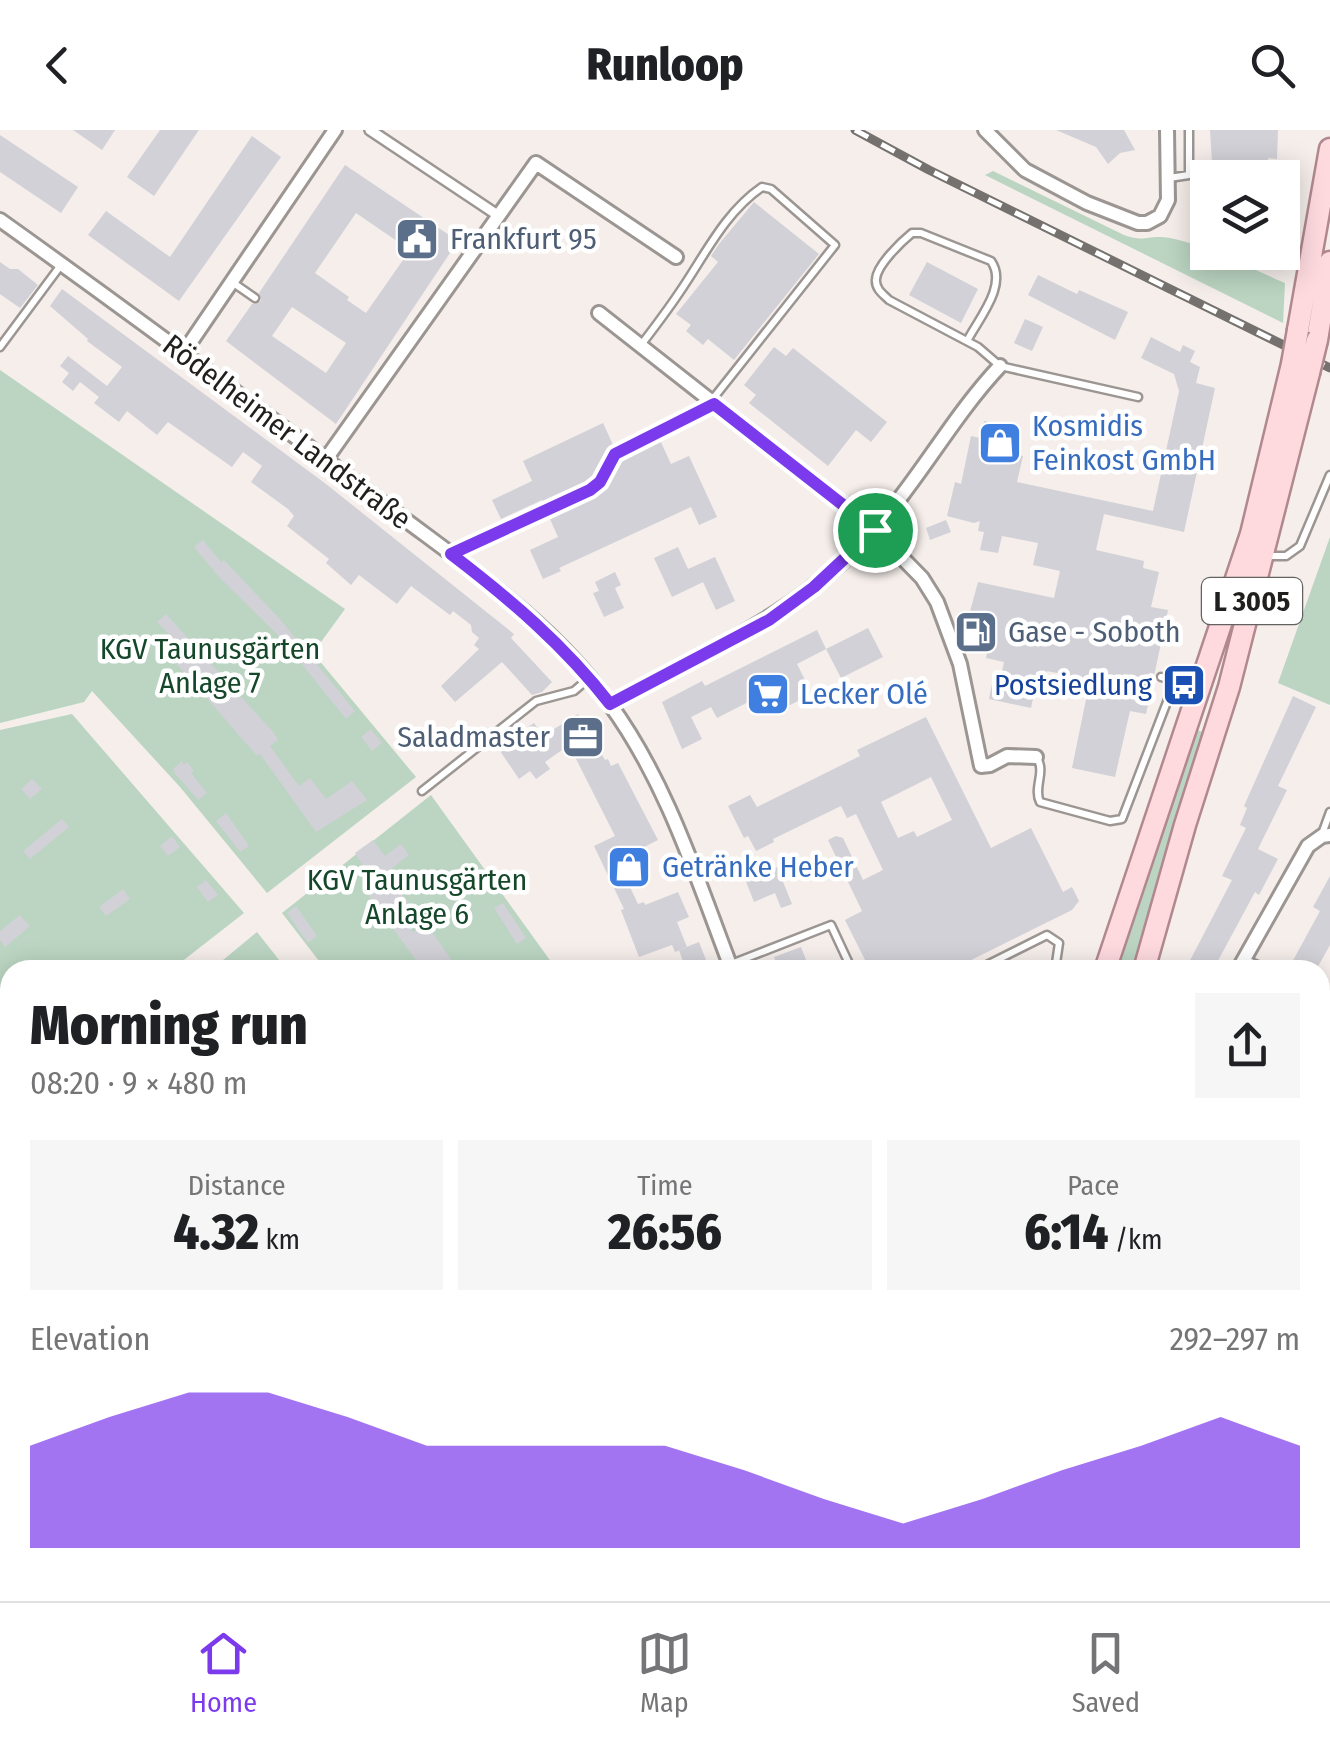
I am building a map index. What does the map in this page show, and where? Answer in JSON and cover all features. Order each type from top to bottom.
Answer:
[{"type":"main road","name":"L 3005","points":[[1308,335],[1330,150]]},
{"type":"main road","name":"L 3005","points":[[1147,960],[1264,556],[1300,368],[1330,262]]},
{"type":"main road","name":"L 3005","points":[[1110,960],[1251,534],[1300,368]]},
{"type":"street","points":[[182,355],[335,130]]},
{"type":"street","points":[[370,130],[499,216]]},
{"type":"street","points":[[985,130],[1025,170],[1130,221],[1147,223],[1165,209],[1167,130]]},
{"type":"street","points":[[326,460],[536,163],[676,257]]},
{"type":"street","name":"Rödelheimer Landstraße","points":[[0,220],[515,603],[590,678],[644,756],[728,960]]},
{"type":"street","points":[[599,313],[875,530],[922,578],[937,602],[960,664],[981,766],[1007,756],[1036,757]]},
{"type":"street","points":[[610,704],[769,620],[814,587],[875,530],[1000,366]]},
{"type":"street","points":[[1244,960],[1308,846],[1326,836]]},
{"type":"lane","points":[[1168,178],[1189,175],[1189,130]]},
{"type":"lane","points":[[451,554],[590,490],[600,482],[615,454],[712,403],[835,245],[771,189],[762,187],[736,210],[705,250],[681,291],[640,346]]},
{"type":"lane","points":[[966,340],[998,284],[997,270],[991,261],[921,233],[912,233],[878,272],[878,290],[889,300],[966,340],[1000,366],[1138,397]]},
{"type":"lane","points":[[0,347],[62,264]]},
{"type":"lane","points":[[232,282],[255,298]]},
{"type":"lane","points":[[1264,556],[1286,556],[1300,546],[1330,474]]},
{"type":"lane","points":[[1036,757],[1042,767],[1040,802],[1110,821],[1122,819],[1172,689],[1169,680],[1161,677]]},
{"type":"lane","points":[[422,791],[536,701],[574,691],[590,678]]},
{"type":"lane","points":[[1326,836],[1330,812]]},
{"type":"lane","points":[[747,960],[831,924],[847,960]]},
{"type":"lane","points":[[998,960],[1047,936],[1059,943],[1056,960]]},
{"type":"green space","points":[[993,171],[1124,235],[1190,243],[1190,270],[1256,270],[1285,283],[1283,323],[985,175]]},
{"type":"green space","name":"KGV Taunusgärten Anlage 7","points":[[0,370],[345,609],[313,653],[416,777],[267,893],[180,787],[92,691],[84,702],[0,723]]},
{"type":"green space","points":[[1330,537],[1330,705],[1278,683]]},
{"type":"green space","points":[[72,714],[244,913],[184,960],[0,960],[0,730]]},
{"type":"green space","points":[[1197,730],[1205,733],[1140,960],[1113,960]]},
{"type":"green space","name":"KGV Taunusgärten Anlage 6","points":[[431,795],[550,960],[318,960],[282,913]]},
{"type":"green space","points":[[257,932],[279,960],[223,960]]},
{"type":"building","points":[[73,130],[115,130],[102,150]]},
{"type":"building","points":[[160,130],[199,130],[154,196],[127,177]]},
{"type":"building","points":[[1056,130],[1124,130],[1135,150],[1120,153],[1108,164],[1096,147]]},
{"type":"building","points":[[1210,130],[1278,130],[1277,159],[1212,160]]},
{"type":"building","points":[[0,135],[78,187],[61,213],[0,172]]},
{"type":"building","points":[[252,136],[281,157],[179,301],[88,235],[106,211],[170,257]]},
{"type":"building","points":[[345,165],[458,241],[336,424],[226,341],[252,304],[261,301],[259,293]],"holes":[[[356,213],[410,250],[366,313],[315,273]],[[292,307],[346,343],[326,373],[272,336]]]},
{"type":"building","points":[[754,202],[819,254],[734,360],[708,339],[703,345],[686,331],[691,325],[676,314],[718,262],[711,256]]},
{"type":"building","points":[[0,262],[18,269],[38,285],[20,308],[0,294]]},
{"type":"building","points":[[927,262],[978,289],[961,323],[909,295]]},
{"type":"building","points":[[1038,275],[1128,312],[1115,340],[1028,295]]},
{"type":"building","points":[[62,289],[326,484],[514,634],[511,638],[552,682],[532,695],[502,662],[455,702],[441,686],[479,649],[474,645],[479,638],[471,625],[453,611],[450,615],[411,586],[397,604],[359,575],[351,585],[326,563],[329,559],[287,526],[294,516],[288,509],[251,482],[262,466],[243,452],[232,467],[168,422],[157,435],[127,411],[119,422],[94,403],[99,397],[80,382],[73,391],[62,382],[69,373],[60,366],[68,356],[107,386],[122,367],[50,306]]},
{"type":"building","points":[[1025,319],[1043,327],[1032,351],[1014,343]]},
{"type":"building","points":[[1151,337],[1180,352],[1183,345],[1195,351],[1190,362],[1200,367],[1196,383],[1215,388],[1184,532],[1104,514],[1096,550],[1144,561],[1143,568],[1159,572],[1151,607],[1168,610],[1146,714],[1130,711],[1115,777],[1072,768],[1090,680],[1047,671],[1043,690],[1035,689],[1031,708],[989,699],[992,684],[999,686],[1004,662],[986,658],[993,624],[968,619],[978,582],[1054,598],[1060,571],[1033,565],[1038,543],[1002,536],[998,553],[980,550],[984,532],[978,531],[980,521],[947,516],[955,482],[961,484],[971,436],[980,438],[984,421],[1019,428],[1014,454],[1023,456],[1017,482],[1153,511],[1179,391],[1174,374],[1141,358]]},
{"type":"building","points":[[774,347],[786,356],[793,348],[887,422],[871,442],[856,430],[828,466],[749,403],[756,395],[744,385]]},
{"type":"building","points":[[603,423],[614,447],[594,478],[544,505],[542,500],[501,519],[492,500],[532,481],[523,461]]},
{"type":"building","points":[[660,440],[671,464],[689,456],[717,517],[699,525],[691,507],[543,579],[530,550],[558,537],[549,517],[594,496],[606,486],[620,459]]},
{"type":"building","points":[[946,520],[951,532],[930,540],[926,528]]},
{"type":"building","points":[[203,540],[279,618],[355,711],[346,719],[280,637],[194,547]]},
{"type":"building","points":[[678,547],[688,569],[715,557],[735,601],[716,610],[703,582],[672,597],[654,558]]},
{"type":"building","points":[[615,572],[621,585],[615,588],[624,608],[604,617],[593,593],[599,591],[595,582]]},
{"type":"building","points":[[166,614],[274,733],[278,740],[270,746],[299,786],[310,778],[326,799],[352,781],[367,800],[316,832],[260,754],[257,756],[168,654],[179,645],[157,622]]},
{"type":"building","points":[[868,628],[883,657],[841,678],[826,649]]},
{"type":"building","points":[[817,630],[826,649],[797,664],[812,694],[770,715],[760,696],[717,718],[711,707],[691,717],[702,739],[682,749],[662,702],[702,681],[705,686]]},
{"type":"building","points":[[1293,696],[1316,707],[1278,786],[1287,790],[1258,849],[1278,859],[1259,895],[1255,892],[1218,960],[1190,960],[1232,880],[1222,876],[1246,828],[1240,825],[1247,808],[1244,806]]},
{"type":"building","points":[[578,714],[605,760],[611,766],[618,763],[658,840],[630,854],[641,876],[628,883],[638,904],[678,892],[689,917],[677,922],[687,947],[675,952],[672,945],[639,957],[621,910],[624,909],[594,846],[615,836],[569,745],[545,762],[550,769],[536,779],[530,771],[519,779],[498,748],[534,723],[543,736]]},
{"type":"building","points":[[926,717],[991,848],[1031,828],[1063,892],[1072,887],[1079,901],[1072,910],[971,960],[865,960],[845,920],[862,911],[828,840],[843,838],[863,880],[883,870],[856,814],[847,818],[841,806],[756,851],[748,836],[744,838],[728,806],[750,795],[757,807],[860,756],[857,750]],"holes":[[[931,777],[952,820],[917,837],[914,831],[898,838],[881,802]]]},
{"type":"building","points":[[371,729],[382,743],[372,751],[361,737]]},
{"type":"building","points":[[182,761],[184,765],[187,762],[207,793],[198,800],[174,772]]},
{"type":"building","points":[[32,779],[42,789],[30,799],[21,789]]},
{"type":"building","points":[[226,813],[249,846],[240,852],[216,821]]},
{"type":"building","points":[[62,819],[69,827],[30,859],[23,851]]},
{"type":"building","points":[[172,836],[180,847],[168,856],[160,846]]},
{"type":"building","points":[[373,840],[385,856],[401,844],[409,855],[386,873],[413,909],[402,917],[413,932],[427,925],[451,960],[416,960],[365,890],[374,884],[355,853]]},
{"type":"building","points":[[762,866],[764,873],[777,867],[792,904],[781,908],[775,893],[754,902],[743,874]]},
{"type":"building","points":[[1330,876],[1330,945],[1322,960],[1293,960],[1320,911],[1313,907]]},
{"type":"building","points":[[206,880],[218,895],[208,902],[197,887]]},
{"type":"building","points":[[123,889],[130,899],[106,916],[99,907]]},
{"type":"building","points":[[503,903],[526,938],[517,944],[494,908]]},
{"type":"building","points":[[296,906],[317,936],[308,943],[287,913]]},
{"type":"building","points":[[20,915],[30,926],[5,947],[0,931]]},
{"type":"building","points":[[699,942],[706,960],[682,960],[679,950]]},
{"type":"building","points":[[801,947],[806,960],[775,960],[774,957]]},
{"type":"railway","points":[[855,130],[1330,368]]},
{"type":"place","name":"Frankfurt 95","points":[[417,239]]},
{"type":"place","name":"Kosmidis Feinkost GmbH","points":[[1000,443]]},
{"type":"place","name":"Gase - Soboth","points":[[976,632]]},
{"type":"place","name":"Postsiedlung","points":[[1184,685]]},
{"type":"place","name":"Lecker Olé","points":[[768,694]]},
{"type":"place","name":"Saladmaster","points":[[583,737]]},
{"type":"place","name":"Getränke Heber","points":[[629,867]]},
{"type":"route","points":[[714,404],[875,530],[814,587],[769,620],[610,704],[551,636],[451,554],[590,490],[600,482],[615,454],[714,404]]}]
